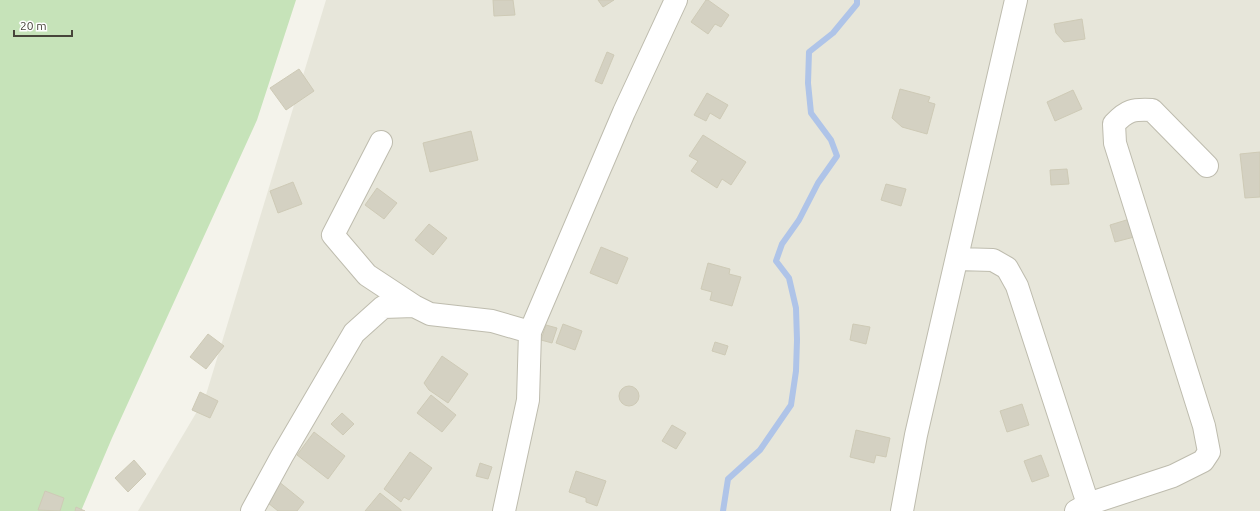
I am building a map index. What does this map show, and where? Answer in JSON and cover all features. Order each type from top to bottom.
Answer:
[{"type":"street","points":[[504,511],[528,400],[530,332],[624,112],[676,0]]},
{"type":"street","points":[[902,511],[916,435],[1016,0]]},
{"type":"street","points":[[957,259],[993,260],[1007,268],[1017,286],[1082,507],[1173,476],[1203,461],[1209,452],[1204,426],[1115,143],[1114,124],[1123,115],[1138,109],[1152,110],[1207,166]]},
{"type":"street","points":[[381,142],[333,234],[367,275],[414,306],[430,314],[492,321],[530,332]]},
{"type":"street","points":[[252,511],[282,456],[354,333],[383,307],[414,306]]},
{"type":"shaded area","points":[[326,0],[1260,0],[1260,511],[138,511],[205,398]]},
{"type":"green space","points":[[0,0],[296,0],[257,120],[112,438],[81,511],[0,511]]},
{"type":"building","points":[[493,0],[513,0],[515,15],[494,16]]},
{"type":"building","points":[[598,0],[614,0],[603,7]]},
{"type":"building","points":[[706,0],[729,15],[721,27],[715,24],[708,34],[691,22]]},
{"type":"building","points":[[1082,19],[1085,39],[1064,42],[1056,33],[1054,24]]},
{"type":"building","points":[[607,52],[614,55],[602,84],[595,81]]},
{"type":"building","points":[[299,69],[314,91],[286,110],[270,88]]},
{"type":"building","points":[[900,89],[930,97],[928,102],[935,104],[927,134],[902,127],[892,118]]},
{"type":"building","points":[[1073,90],[1082,109],[1055,121],[1047,102]]},
{"type":"building","points":[[707,93],[728,105],[720,119],[710,113],[706,121],[694,115]]},
{"type":"building","points":[[471,131],[478,160],[430,172],[423,143]]},
{"type":"building","points":[[703,135],[746,162],[731,185],[722,179],[717,188],[691,171],[698,161],[689,156]]},
{"type":"building","points":[[1260,152],[1260,197],[1245,198],[1240,154]]},
{"type":"building","points":[[1067,169],[1069,184],[1051,185],[1050,170]]},
{"type":"building","points":[[293,182],[302,204],[278,213],[270,191]]},
{"type":"building","points":[[886,184],[906,189],[901,206],[881,200]]},
{"type":"building","points":[[377,188],[397,203],[384,219],[365,205]]},
{"type":"building","points":[[1133,218],[1138,236],[1115,242],[1110,225]]},
{"type":"building","points":[[429,224],[447,238],[433,255],[415,240]]},
{"type":"building","points":[[601,247],[628,258],[617,284],[590,273]]},
{"type":"building","points":[[708,263],[730,269],[729,274],[741,277],[732,306],[710,300],[712,292],[701,289]]},
{"type":"building","points":[[563,324],[582,331],[575,350],[556,343]]},
{"type":"building","points":[[853,324],[870,327],[866,344],[850,340]]},
{"type":"building","points":[[546,325],[557,328],[552,343],[541,340]]},
{"type":"building","points":[[208,334],[224,346],[206,369],[190,357]]},
{"type":"building","points":[[715,342],[728,346],[725,355],[712,351]]},
{"type":"building","points":[[442,356],[468,374],[448,403],[429,390],[424,383]]},
{"type":"building","points":[[629,386],[636,389],[639,396],[636,403],[629,406],[622,403],[619,396],[622,389]]},
{"type":"building","points":[[200,392],[218,401],[210,418],[192,410]]},
{"type":"building","points":[[431,395],[456,415],[442,432],[417,413]]},
{"type":"building","points":[[1022,404],[1029,425],[1007,432],[1000,411]]},
{"type":"building","points":[[342,413],[354,424],[343,435],[331,424]]},
{"type":"building","points":[[672,425],[686,433],[676,449],[662,441]]},
{"type":"building","points":[[856,430],[890,438],[886,457],[876,455],[874,463],[850,457]]},
{"type":"building","points":[[314,432],[345,456],[328,479],[297,455]]},
{"type":"building","points":[[410,452],[432,468],[409,500],[404,497],[401,502],[384,489]]},
{"type":"building","points":[[1041,455],[1049,476],[1032,482],[1024,461]]},
{"type":"building","points":[[134,460],[146,474],[128,492],[115,478]]},
{"type":"building","points":[[480,463],[492,467],[488,479],[476,476]]},
{"type":"building","points":[[576,471],[606,481],[597,506],[586,502],[586,498],[569,492]]},
{"type":"building","points":[[278,481],[304,502],[297,511],[278,511],[263,499]]},
{"type":"building","points":[[45,491],[64,498],[60,511],[38,510]]},
{"type":"building","points":[[380,493],[401,510],[401,511],[365,511]]},
{"type":"building","points":[[76,507],[85,511],[75,511]]},
{"type":"waterway","points":[[723,511],[728,479],[760,450],[791,405],[796,371],[796,308],[789,278],[776,261],[782,244],[799,220],[818,183],[837,156],[831,140],[811,113],[808,83],[809,52],[833,33],[857,4],[857,0]]}]
